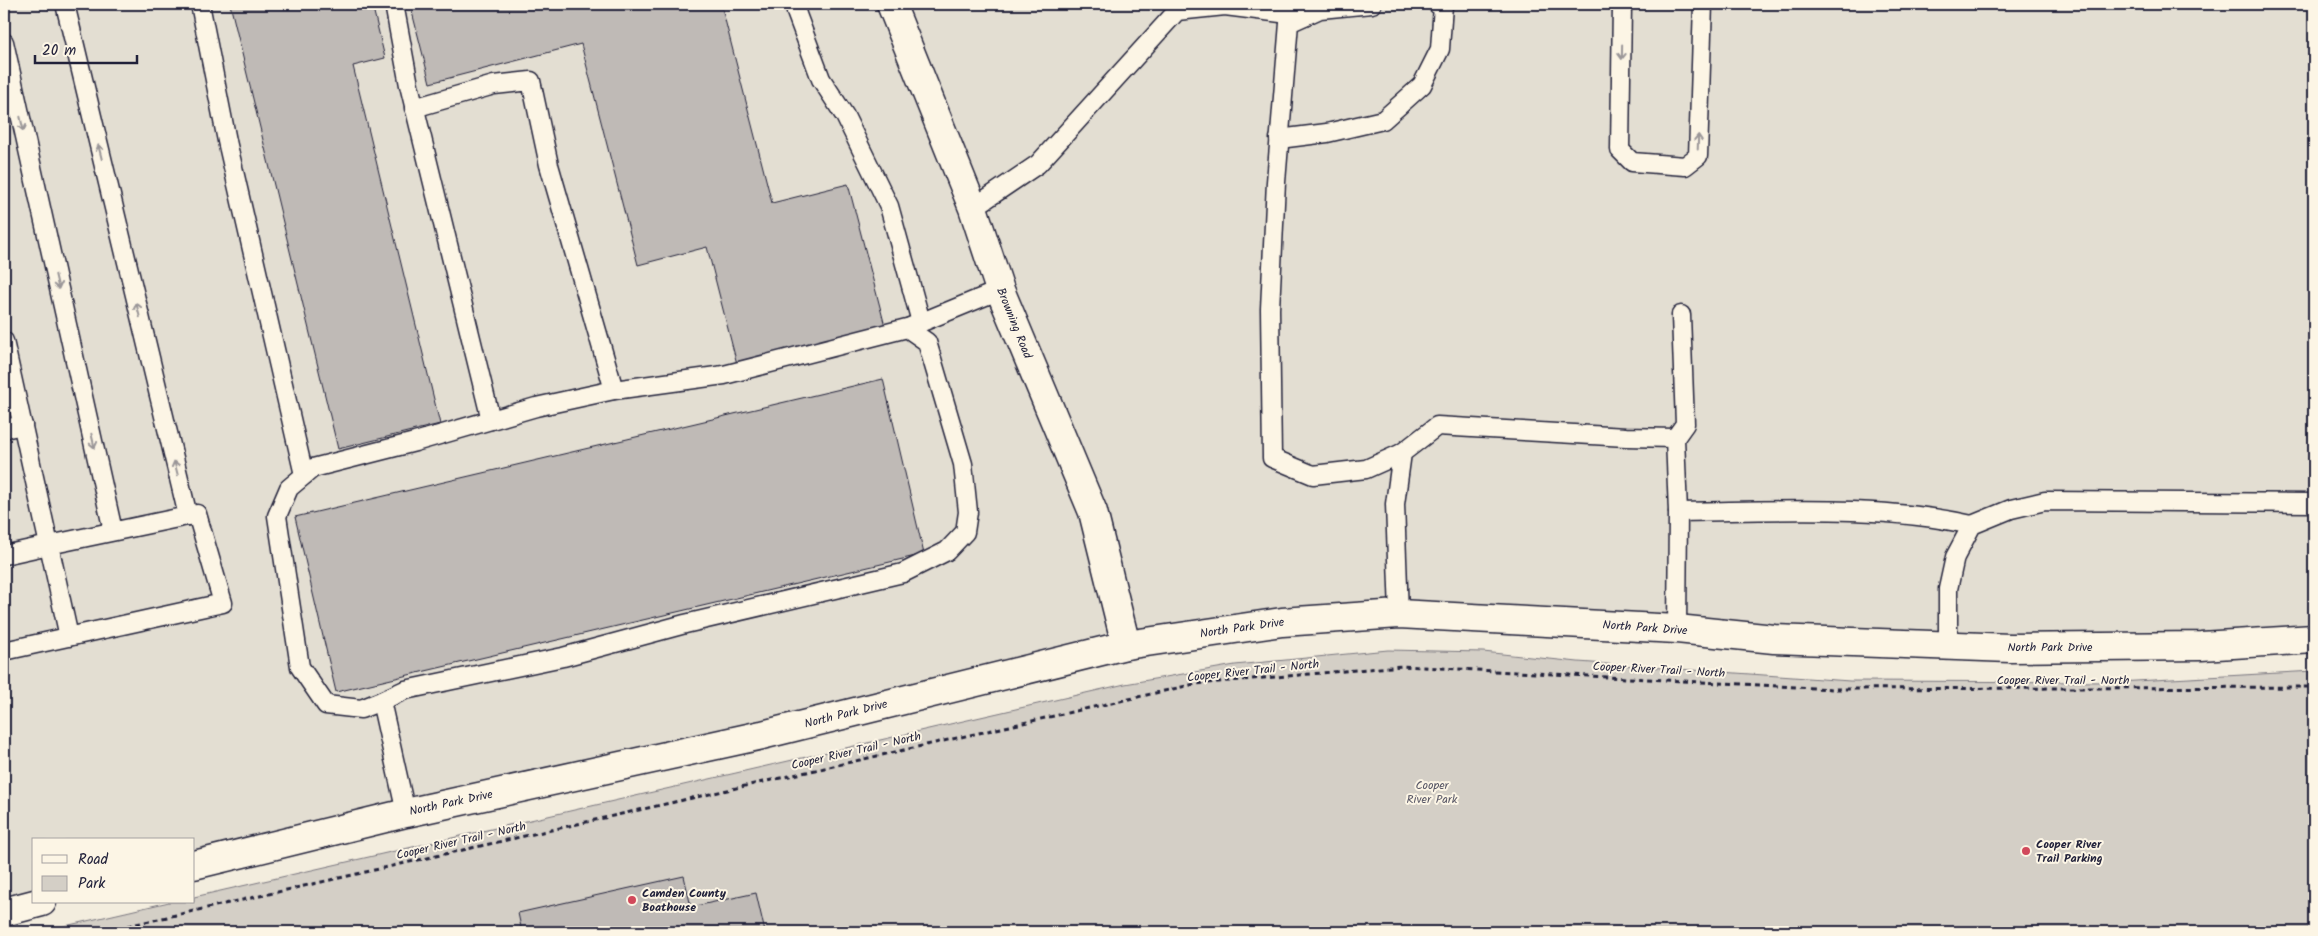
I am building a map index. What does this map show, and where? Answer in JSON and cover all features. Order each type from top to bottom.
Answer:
[{"type":"street","name":"Browning Road","points":[[891,4],[973,208],[1000,290],[1093,512],[1126,645]]},
{"type":"street","name":"North Park Drive","points":[[195,865],[406,813],[762,735],[1126,645],[1282,622],[1399,614],[1677,629],[1774,639],[2010,648],[2200,646],[2314,638]]},
{"type":"street","points":[[4,912],[34,904]]},
{"type":"lane","points":[[65,4],[188,516]]},
{"type":"lane","points":[[200,4],[227,140],[304,475]]},
{"type":"lane","points":[[394,4],[414,108],[491,420]]},
{"type":"lane","points":[[798,4],[796,12],[821,79],[845,116],[889,206],[914,325],[927,342],[963,464],[968,512],[965,532],[947,551],[903,573],[685,624],[563,657],[406,690],[361,709],[326,705],[300,667],[277,516],[290,488],[313,468],[536,407],[614,390],[724,375],[914,325],[1000,290]]},
{"type":"lane","points":[[1372,4],[1320,9],[1290,23],[1280,139],[1270,309],[1272,458],[1313,475],[1366,468],[1402,453],[1437,426],[1675,438]]},
{"type":"lane","points":[[1280,139],[1327,133],[1383,120],[1422,85],[1440,49],[1443,5],[1437,4]]},
{"type":"lane","points":[[1622,4],[1620,150],[1632,162],[1685,166],[1698,156],[1703,4]]},
{"type":"lane","points":[[973,208],[1038,164],[1177,11],[1225,6],[1304,16]]},
{"type":"lane","points":[[4,42],[113,531]]},
{"type":"lane","points":[[414,108],[494,85],[531,81],[549,166],[614,390]]},
{"type":"lane","points":[[1677,629],[1678,512],[1675,438],[1685,424],[1681,315]]},
{"type":"lane","points":[[4,341],[69,637]]},
{"type":"lane","points":[[4,429],[22,425]]},
{"type":"lane","points":[[1399,614],[1396,504],[1402,453]]},
{"type":"lane","points":[[1678,512],[1845,511],[1939,518],[1972,525],[2011,509],[2045,501],[2314,503]]},
{"type":"lane","points":[[4,555],[197,514],[223,603],[4,651]]},
{"type":"lane","points":[[1948,646],[1948,589],[1954,558],[1972,525]]},
{"type":"lane","points":[[381,701],[406,813]]},
{"type":"path","name":"Cooper River Trail - North","points":[[100,932],[1195,684],[1402,666],[1834,689],[2314,687]]},
{"type":"shaded area","points":[[4,4],[2314,4],[2314,639],[2201,646],[1282,622],[195,865],[195,838],[32,838],[32,903],[4,912]]},
{"type":"green space","name":"Cooper River Park","points":[[1388,650],[1483,652],[1578,662],[1850,681],[2118,682],[2314,671],[2314,932],[39,932],[160,904],[195,904],[195,897],[1125,684],[1235,665]]},
{"type":"building","points":[[230,4],[372,4],[385,58],[353,66],[440,424],[338,449]]},
{"type":"building","points":[[410,4],[721,4],[772,203],[848,184],[886,330],[738,368],[707,247],[638,265],[581,44],[430,83]]},
{"type":"building","points":[[883,379],[924,554],[336,692],[295,517]]},
{"type":"building","name":"Camden County Boathouse","points":[[684,876],[691,907],[756,893],[765,932],[522,932],[518,913]]},
{"type":"place","name":"Cooper River Trail Parking","points":[[2026,851]]},
{"type":"place","name":"Camden County Boathouse","points":[[632,900]]}]
